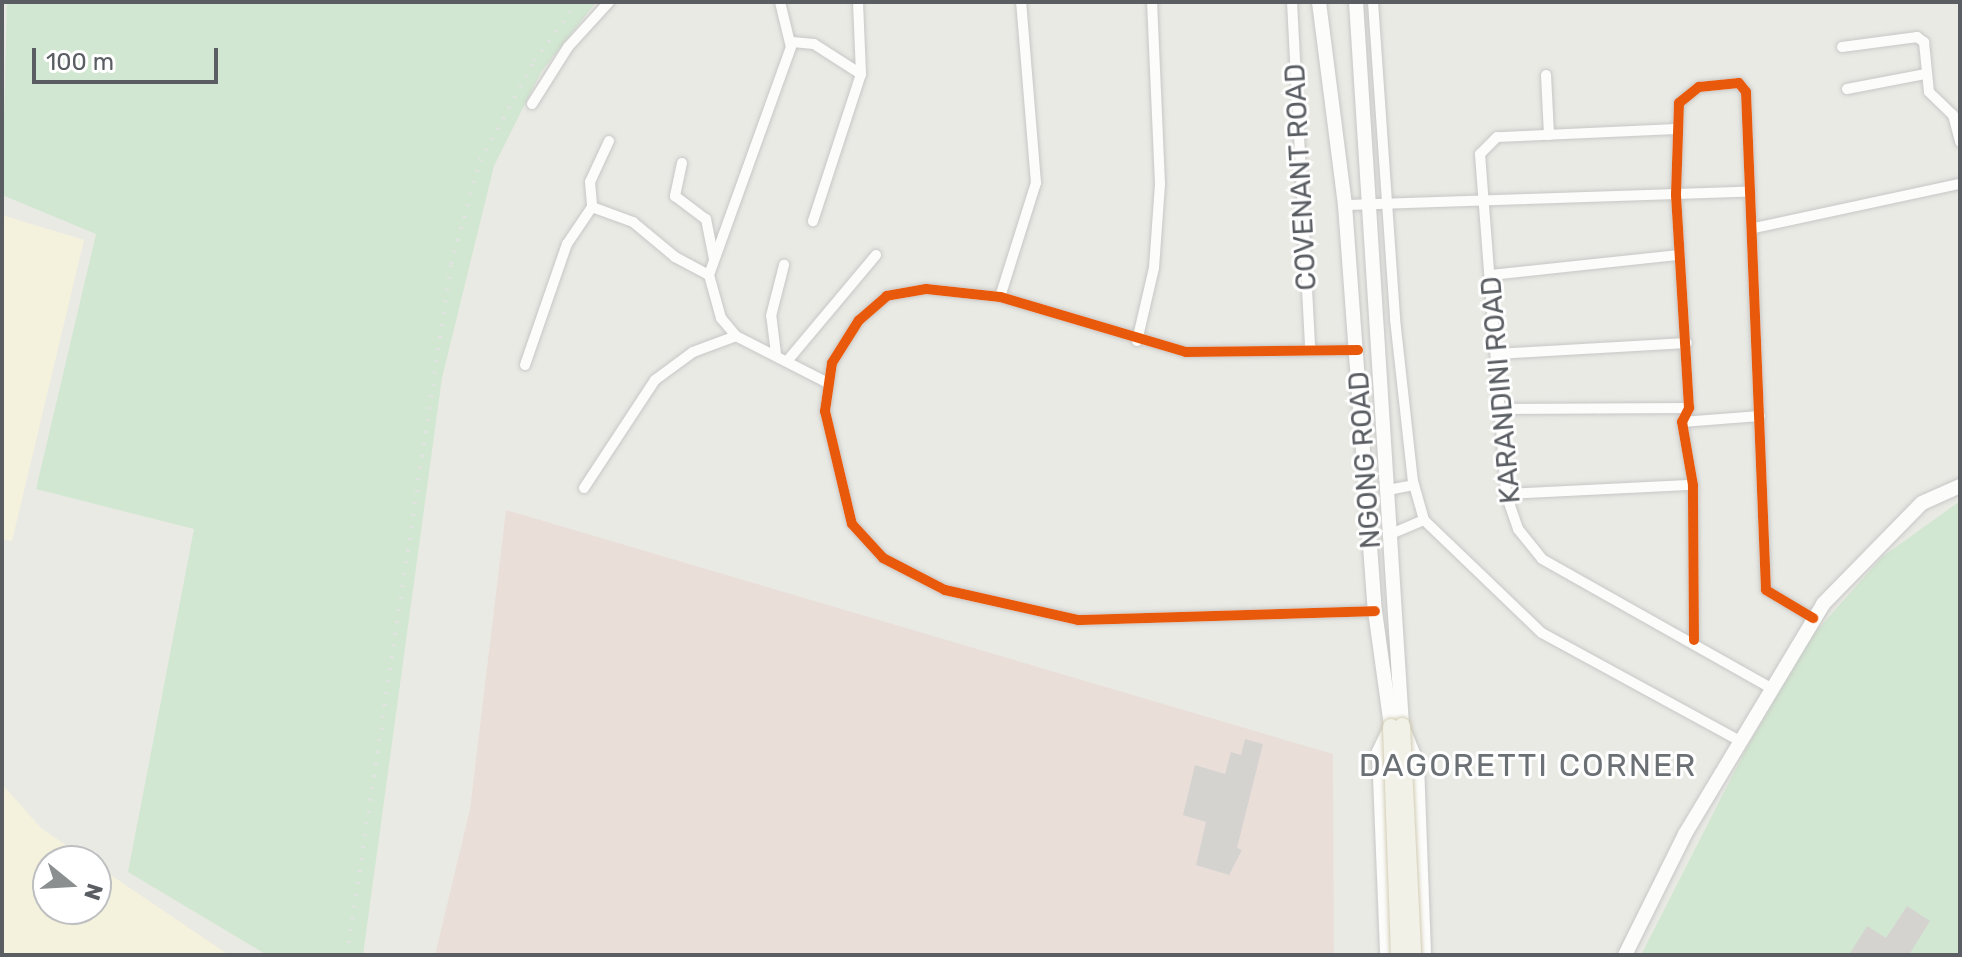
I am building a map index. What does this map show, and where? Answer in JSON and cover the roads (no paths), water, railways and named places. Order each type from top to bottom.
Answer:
[{"type":"main road","name":"NGONG ROAD","points":[[1319,2],[1345,205],[1375,611],[1397,727],[1413,955]]},
{"type":"main road","name":"NGONG ROAD","points":[[1356,2],[1391,534],[1399,955]]},
{"type":"main road","points":[[1625,955],[1740,741],[1813,618],[1848,575],[1922,503],[1960,486]]},
{"type":"main road","name":"NGONG ROAD","points":[[1397,727],[1415,749],[1420,876]]},
{"type":"main road","name":"NGONG ROAD","points":[[1387,955],[1379,752],[1397,727]]},
{"type":"main road","points":[[1383,878],[1420,876],[1424,955]]},
{"type":"street","points":[[532,104],[568,47],[609,2]]},
{"type":"street","points":[[780,2],[792,42],[709,275],[721,318],[736,336],[826,382]]},
{"type":"street","points":[[813,221],[861,74],[858,2]]},
{"type":"street","points":[[1000,297],[1036,176],[1021,2]]},
{"type":"street","points":[[1137,341],[1154,268],[1160,184],[1152,2]]},
{"type":"street","name":"COVENANT ROAD","points":[[1292,2],[1310,351]]},
{"type":"street","points":[[1373,2],[1386,203],[1414,485],[1424,520],[1542,633],[1740,741]]},
{"type":"street","points":[[1842,47],[1917,37],[1925,46],[1925,74],[1930,96],[1953,115],[1960,142]]},
{"type":"street","points":[[792,42],[814,44],[861,74]]},
{"type":"street","points":[[1847,89],[1925,74]]},
{"type":"street","points":[[1546,75],[1549,135]]},
{"type":"street","points":[[1694,640],[1693,485],[1682,422],[1689,408],[1676,194],[1679,103],[1688,90],[1744,86],[1746,192],[1754,228],[1766,590],[1813,618]]},
{"type":"street","name":"KARANDINI ROAD","points":[[1676,129],[1487,141],[1480,154],[1481,202],[1491,275],[1506,494],[1518,529],[1542,559],[1574,582],[1694,640],[1771,688]]},
{"type":"street","points":[[525,365],[567,244],[592,207],[590,182],[609,141]]},
{"type":"street","points":[[682,163],[675,196],[706,219],[715,260]]},
{"type":"street","points":[[1754,228],[1960,184]]},
{"type":"street","points":[[1345,205],[1746,192]]},
{"type":"street","points":[[592,207],[633,222],[675,257],[709,275]]},
{"type":"street","points":[[788,360],[876,255]]},
{"type":"street","points":[[1491,275],[1679,255]]},
{"type":"street","points":[[776,354],[771,316],[784,265]]},
{"type":"street","points":[[1358,350],[1207,355],[1137,341],[1000,297],[949,288],[887,296],[859,320],[826,382],[836,477],[852,524],[883,558],[926,583],[1078,620],[1375,611]]},
{"type":"street","points":[[584,488],[655,380],[693,352],[736,336]]},
{"type":"street","points":[[1496,354],[1687,343]]},
{"type":"street","points":[[1500,409],[1689,408]]},
{"type":"street","points":[[1682,422],[1760,416]]},
{"type":"street","points":[[1388,490],[1414,485]]},
{"type":"street","points":[[1506,494],[1693,485]]},
{"type":"street","points":[[1391,534],[1424,520]]},
{"type":"railway","points":[[347,955],[451,264],[480,161],[534,61],[578,2]]},
{"type":"district","name":"DAGORETTI CORNER","points":[[1528,765]]}]
